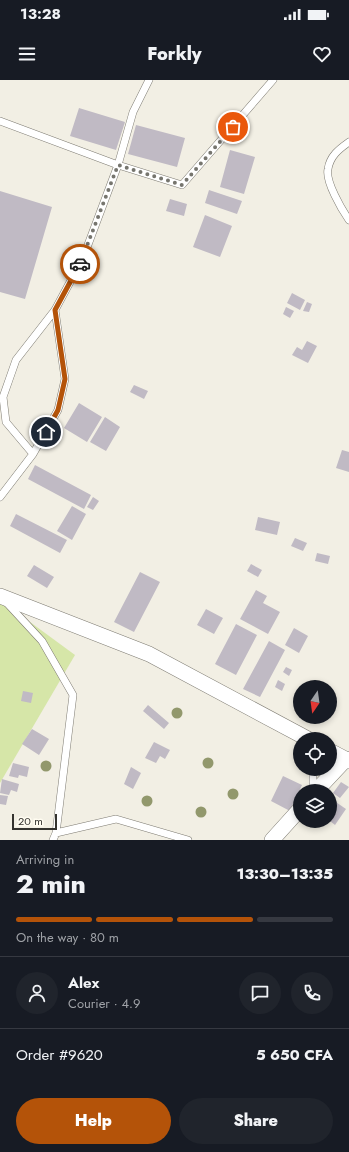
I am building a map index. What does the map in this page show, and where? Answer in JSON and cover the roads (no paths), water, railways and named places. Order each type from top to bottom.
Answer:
[{"type":"street","points":[[0,596],[149,654],[295,732]]},
{"type":"street","points":[[322,784],[348,758],[337,754]]},
{"type":"street","points":[[272,840],[293,817]]},
{"type":"lane","points":[[33,454],[6,422],[3,397],[16,360],[55,310],[83,258],[118,165],[133,112],[149,80]]},
{"type":"lane","points":[[0,121],[118,165],[182,185],[273,80]]},
{"type":"lane","points":[[349,142],[339,149],[331,159],[327,170],[336,200],[349,220]]},
{"type":"lane","points":[[0,497],[33,454],[58,410],[65,379],[55,310]]},
{"type":"lane","points":[[0,596],[42,641],[73,695],[54,837],[116,819],[188,840]]},
{"type":"lane","points":[[290,729],[293,732]]}]
